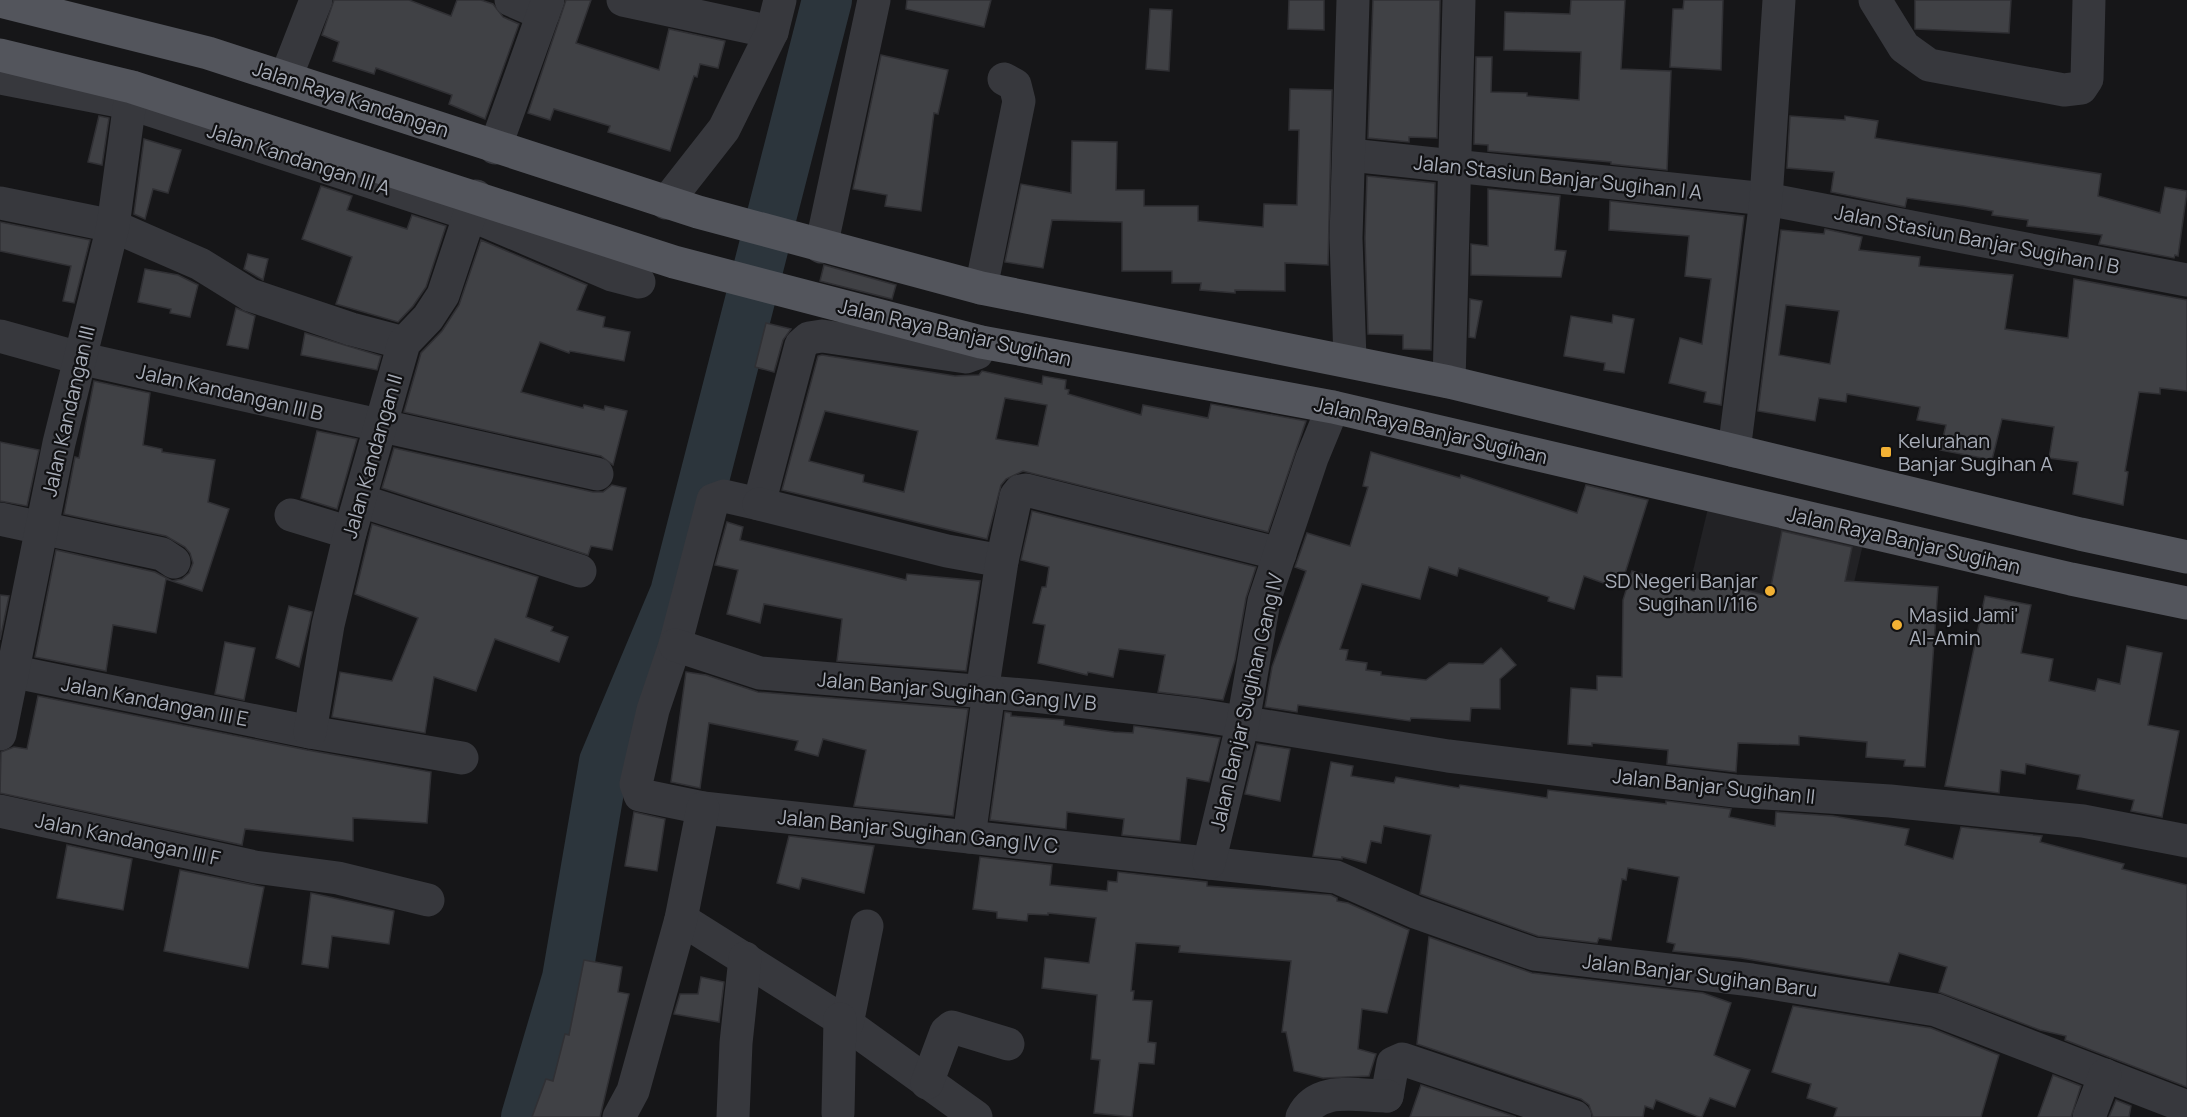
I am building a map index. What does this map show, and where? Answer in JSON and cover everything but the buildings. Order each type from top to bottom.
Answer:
[{"type":"main road","name":"Jalan Raya Kandangan","points":[[0,1],[168,42],[286,77],[666,203],[821,247]]},
{"type":"main road","points":[[0,55],[472,205]]},
{"type":"main road","name":"Jalan Raya Banjar Sugihan","points":[[472,205],[674,262],[981,342],[1333,407],[2071,579],[2187,603]]},
{"type":"main road","points":[[821,247],[981,288],[1350,360],[1449,382],[2080,534],[2187,557]]},
{"type":"main road","points":[[2071,579],[2080,534]]},
{"type":"street","points":[[286,77],[316,0]]},
{"type":"street","points":[[495,147],[546,7],[511,0]]},
{"type":"street","points":[[623,0],[772,32]]},
{"type":"street","points":[[666,203],[724,129],[772,32],[780,0]]},
{"type":"street","points":[[821,247],[874,0]]},
{"type":"street","points":[[1350,360],[1346,238],[1353,0]]},
{"type":"street","points":[[1449,382],[1459,0]]},
{"type":"street","points":[[1734,451],[1766,199],[1779,0]]},
{"type":"street","points":[[1875,0],[1904,47],[1929,65],[2064,90],[2081,88],[2086,79],[2089,0]]},
{"type":"street","points":[[0,78],[130,95]]},
{"type":"street","points":[[981,288],[1019,101],[1015,85],[1004,79]]},
{"type":"street","name":"Jalan Kandangan III","points":[[0,734],[7,671],[79,358],[113,226],[130,95]]},
{"type":"street","name":"Jalan Stasiun Banjar Sugihan I A","points":[[1350,155],[1766,199]]},
{"type":"street","name":"Jalan Stasiun Banjar Sugihan I B","points":[[1766,199],[2187,280]]},
{"type":"street","points":[[0,203],[113,226],[200,264],[250,295],[351,329],[404,343]]},
{"type":"street","points":[[472,205],[612,275],[639,282]]},
{"type":"street","name":"Jalan Kandangan II","points":[[310,732],[328,625],[350,533],[361,501],[404,343],[428,318],[443,295],[472,205]]},
{"type":"street","name":"Jalan Kandangan III B","points":[[0,336],[79,358],[597,474]]},
{"type":"street","points":[[759,504],[801,345],[805,341],[822,336],[966,357],[977,353],[981,342]]},
{"type":"street","name":"Jalan Banjar Sugihan Gang IV","points":[[1209,863],[1243,722],[1264,601],[1312,458],[1333,407]]},
{"type":"street","points":[[969,837],[1002,561],[1016,496],[1020,491],[1026,490],[1280,554]]},
{"type":"street","points":[[675,645],[713,500],[724,496],[947,551],[1002,561]]},
{"type":"street","points":[[361,501],[580,571]]},
{"type":"street","points":[[291,515],[350,533]]},
{"type":"street","points":[[0,519],[162,554],[174,562]]},
{"type":"street","name":"Jalan Banjar Sugihan Gang IV B","points":[[675,645],[760,673],[985,692],[1243,722]]},
{"type":"street","name":"Jalan Banjar Sugihan Gang IV C","points":[[675,645],[653,710],[636,784],[640,795],[703,808],[1209,863]]},
{"type":"street","name":"Jalan Kandangan III E","points":[[7,671],[310,732],[462,758]]},
{"type":"street","name":"Jalan Banjar Sugihan II","points":[[1243,722],[1459,758],[1735,791],[1890,801],[2083,821],[2187,841]]},
{"type":"street","points":[[619,1117],[633,1091],[681,919],[703,808]]},
{"type":"street","name":"Jalan Kandangan III F","points":[[0,811],[255,867],[338,878],[428,900]]},
{"type":"street","name":"Jalan Banjar Sugihan Baru","points":[[1209,863],[1336,878],[1415,912],[1534,954],[1752,980],[1936,1010],[2187,1107]]},
{"type":"street","points":[[681,919],[843,1021],[934,1097],[976,1117]]},
{"type":"street","points":[[838,1113],[843,1021],[867,926]]},
{"type":"street","points":[[734,1117],[736,1043],[745,958]]},
{"type":"street","points":[[934,1097],[946,1032],[952,1027],[1008,1044]]},
{"type":"street","points":[[1302,1117],[1308,1105],[1319,1097],[1394,1106],[1393,1063],[1402,1059],[1575,1117]]},
{"type":"street","points":[[2090,1117],[2105,1075]]},
{"type":"shaded area","name":"SD Negeri Banjar Sugihan I/116","points":[[1709,504],[1864,540],[1832,677],[1676,642]]},
{"type":"waterway","points":[[526,1117],[567,978],[604,762],[675,593],[827,0]]},
{"type":"place","name":"Kelurahan Banjar Sugihan A","points":[[1886,452]]},
{"type":"place","name":"SD Negeri Banjar Sugihan I/116","points":[[1770,591]]},
{"type":"place","name":"Masjid Jami' Al-Amin","points":[[1897,625]]}]
